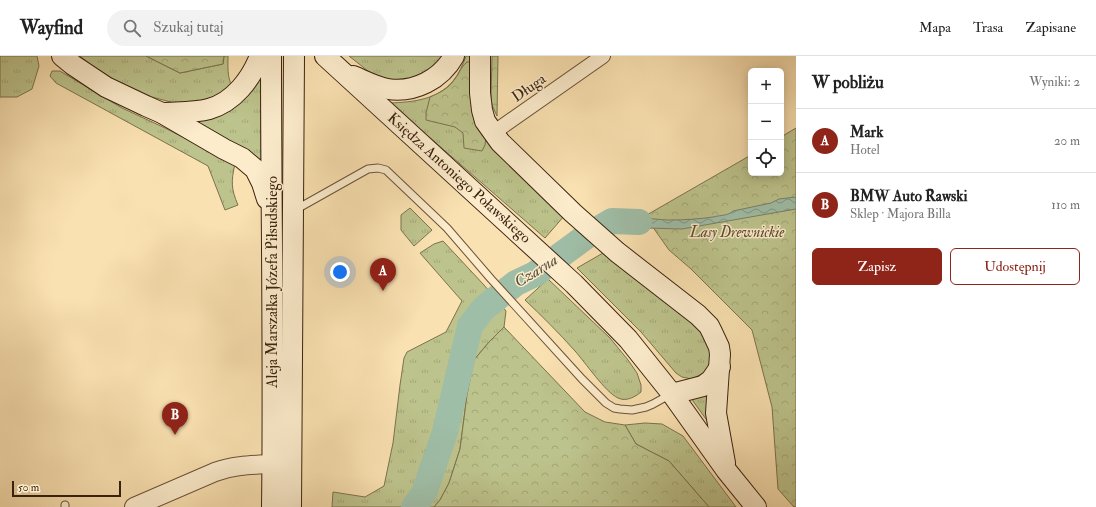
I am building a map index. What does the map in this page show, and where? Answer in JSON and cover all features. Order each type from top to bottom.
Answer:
[{"type":"main road","points":[[62,56],[106,87],[162,113],[242,158],[254,169],[262,182],[271,212]]},
{"type":"main road","points":[[162,113],[210,109],[224,103],[240,89],[252,73],[260,56]]},
{"type":"main road","name":"Aleja Marszałka Józefa Piłsudskiego","points":[[271,56],[273,380],[272,507]]},
{"type":"main road","name":"Aleja Marszałka Józefa Piłsudskiego","points":[[291,507],[294,56]]},
{"type":"main road","name":"Księdza Antoniego Poławskiego","points":[[325,56],[574,284],[628,339],[672,394],[726,470],[756,507]]},
{"type":"main road","points":[[342,72],[383,88],[407,89],[422,85],[435,78],[443,71],[454,56]]},
{"type":"main road","points":[[480,56],[480,93],[485,121],[506,149],[573,213],[617,252],[692,310],[704,321],[712,332],[719,347],[720,354],[716,413],[726,470]]},
{"type":"main road","points":[[672,394],[703,386],[711,380],[720,367]]},
{"type":"street","name":"Długa","points":[[493,133],[603,56]]},
{"type":"street","points":[[134,507],[226,468],[246,465],[272,464]]},
{"type":"lane","points":[[293,211],[368,169],[378,168],[386,170],[447,228],[521,312],[600,398],[610,406],[626,410],[638,409],[653,404],[672,394]]},
{"type":"green space","points":[[0,56],[37,56],[39,66],[32,89],[17,97],[0,97]]},
{"type":"green space","points":[[80,56],[146,56],[180,73],[223,64],[224,56],[228,56],[230,83],[232,86],[210,102],[174,103],[145,95],[126,87],[96,69]]},
{"type":"green space","points":[[146,56],[224,56],[223,64],[180,73]]},
{"type":"green space","points":[[349,56],[444,56],[440,61],[419,77],[395,81],[377,76]]},
{"type":"green space","points":[[466,56],[474,56],[473,93],[565,215],[545,238],[390,103],[416,101],[440,92],[453,81],[461,69]]},
{"type":"green space","points":[[492,56],[498,56],[497,116],[492,105],[491,98]]},
{"type":"green space","points":[[467,62],[474,62],[486,138],[482,151],[464,148],[463,133],[455,127],[426,120],[430,97],[449,86]]},
{"type":"green space","points":[[52,71],[60,71],[122,108],[235,164],[232,185],[238,205],[225,210],[208,166],[56,83],[50,76]]},
{"type":"green space","points":[[260,76],[261,160],[196,122],[194,119]]},
{"type":"green space","name":"Lasy Drewnickie","points":[[796,128],[796,507],[794,507],[778,489],[772,407],[752,330],[691,269],[669,250],[645,216],[748,157],[748,176],[784,176],[784,135]]},
{"type":"green space","points":[[410,208],[432,230],[414,246],[401,230],[401,215]]},
{"type":"green space","points":[[443,241],[506,311],[504,327],[474,360],[467,395],[460,449],[449,483],[440,500],[434,507],[332,507],[333,492],[365,497],[384,486],[393,443],[404,358],[407,352],[446,332],[462,301],[420,253],[434,244]]},
{"type":"green space","points":[[603,253],[610,259],[614,255],[701,330],[711,348],[711,363],[705,372],[692,379],[682,377],[676,373],[641,332],[577,268]]},
{"type":"green space","points":[[548,279],[610,338],[637,373],[641,385],[641,392],[627,399],[621,399],[613,395],[607,390],[563,338],[525,300]]},
{"type":"green space","points":[[504,327],[585,412],[605,422],[625,425],[636,444],[669,461],[709,507],[434,507],[440,500],[449,483],[460,449],[467,395],[474,360]]},
{"type":"green space","points":[[710,392],[711,426],[692,398]]},
{"type":"green space","points":[[645,423],[662,424],[683,436],[736,507],[709,507],[669,461],[636,444],[625,425]]},
{"type":"water","points":[[796,197],[796,209],[682,229],[646,228],[624,224],[607,227],[600,221],[613,217],[670,220],[708,218],[726,215],[733,211],[771,203],[779,199]]},
{"type":"waterway","name":"Czarna","points":[[414,507],[424,493],[445,432],[470,326],[484,308],[516,283],[535,274],[588,235],[612,221],[639,222]]},
{"type":"place","name":"Mark","points":[[383,291]]},
{"type":"place","name":"BMW Auto Rawski","points":[[175,435]]}]
